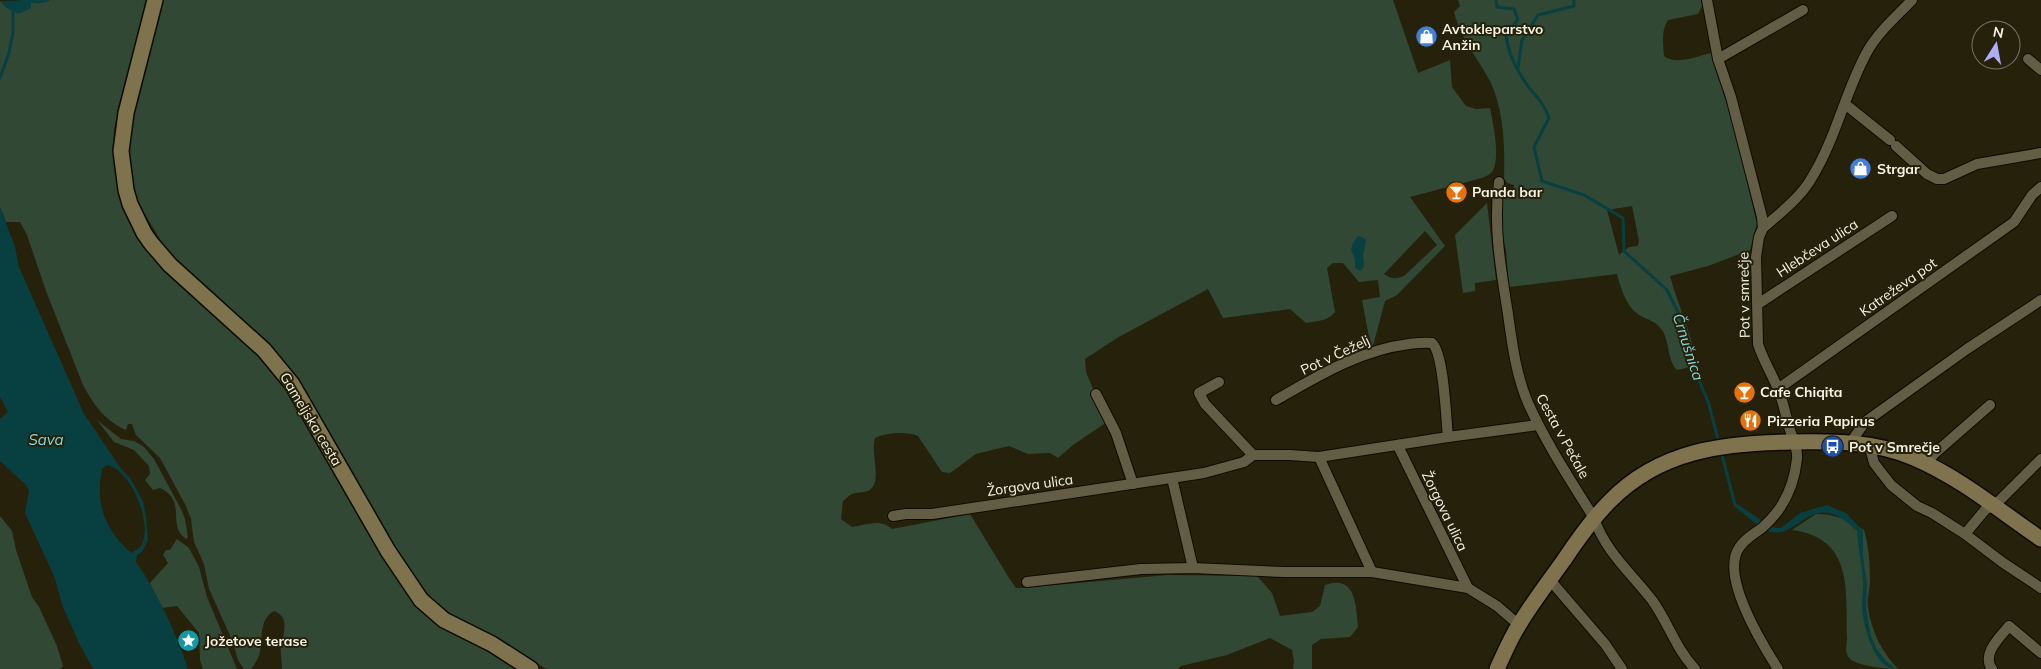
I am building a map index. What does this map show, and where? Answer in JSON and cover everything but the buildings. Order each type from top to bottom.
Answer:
[{"type":"street","name":"Gameljska cesta","points":[[155,0],[123,128],[120,151],[123,178],[128,197],[136,218],[147,238],[170,265],[264,350],[289,380],[388,551],[421,600],[444,620],[492,644],[531,669]]},
{"type":"street","name":"Pot v smrečje","points":[[1707,0],[1718,59],[1731,97],[1763,228],[1759,237],[1756,256],[1758,344],[1778,389],[1797,449],[1796,467],[1785,500],[1778,512],[1738,549],[1734,558],[1733,573],[1746,610],[1778,669]]},
{"type":"street","points":[[1763,228],[1795,199],[1811,180],[1837,126],[1868,51],[1877,38],[1912,0]]},
{"type":"street","points":[[1718,59],[1803,10]]},
{"type":"street","points":[[2028,60],[2041,70]]},
{"type":"street","points":[[1845,104],[1893,143],[1927,174],[1937,179],[1944,179],[1977,164],[2041,153]]},
{"type":"street","name":"Cesta v Pečale","points":[[1499,182],[1496,202],[1496,225],[1511,337],[1520,380],[1527,401],[1538,425],[1594,518],[1599,532],[1618,562],[1652,601],[1686,660],[1695,669]]},
{"type":"street","name":"Katreževa pot","points":[[1778,389],[2014,222],[2028,201],[2041,187]]},
{"type":"street","name":"Hlebčeva ulica","points":[[1758,304],[1892,216]]},
{"type":"street","points":[[1851,442],[1864,422],[1967,349],[2041,300]]},
{"type":"street","name":"Pot v Čeželj","points":[[1276,400],[1317,377],[1368,353],[1389,347],[1432,343],[1438,350],[1444,384],[1448,437]]},
{"type":"street","points":[[1219,382],[1200,393],[1205,404],[1253,455]]},
{"type":"street","points":[[1096,394],[1116,433],[1133,484]]},
{"type":"street","points":[[1927,464],[1934,454],[1990,405]]},
{"type":"street","name":"Žorgova ulica","points":[[893,516],[932,514],[1204,474],[1244,462],[1253,455],[1319,457],[1538,425]]},
{"type":"street","points":[[1496,669],[1519,625],[1550,580],[1594,518],[1624,488],[1647,472],[1682,456],[1720,446],[1744,443],[1851,442],[1869,444],[1900,452],[1927,464],[2041,539]]},
{"type":"street","points":[[1869,444],[1874,463],[1892,485],[1917,506],[1965,534],[2041,588]]},
{"type":"street","name":"Žorgova ulica","points":[[1398,446],[1468,588]]},
{"type":"street","points":[[1319,457],[1372,572]]},
{"type":"street","points":[[1965,534],[1979,516],[2041,459]]},
{"type":"street","points":[[1172,478],[1193,568]]},
{"type":"street","points":[[1027,582],[1141,569],[1193,568],[1284,572],[1372,572],[1468,588],[1497,606],[1519,625]]},
{"type":"street","points":[[1550,580],[1604,644],[1622,669]]},
{"type":"street","points":[[1992,669],[1989,666],[1990,650],[2009,626],[2041,653]]},
{"type":"green space","points":[[31,0],[148,0],[114,130],[113,150],[116,173],[125,206],[285,380],[405,587],[525,669],[282,669],[281,648],[285,625],[282,617],[274,611],[269,614],[264,623],[257,661],[251,669],[244,669],[238,660],[232,640],[209,589],[204,564],[194,542],[191,519],[186,506],[160,458],[136,435],[132,424],[128,424],[126,430],[112,422],[91,399],[83,385],[46,291],[27,235],[20,222],[6,222],[0,207],[0,1],[7,8],[31,8]]},
{"type":"green space","points":[[161,0],[1393,0],[1418,73],[1450,60],[1452,87],[1466,106],[1476,109],[1490,108],[1496,159],[1492,172],[1482,178],[1410,197],[1445,246],[1397,295],[1385,301],[1373,346],[1369,337],[1362,300],[1380,297],[1378,280],[1359,282],[1343,263],[1333,263],[1327,268],[1335,312],[1326,319],[1318,321],[1306,323],[1290,309],[1223,318],[1208,289],[1117,338],[1085,359],[1086,372],[1107,422],[1073,445],[1058,458],[1050,453],[1028,454],[1009,446],[976,454],[950,473],[942,472],[918,436],[902,433],[885,435],[875,438],[876,478],[871,489],[852,494],[843,501],[841,519],[852,527],[878,523],[892,529],[970,514],[1016,588],[1167,575],[1257,576],[1272,593],[1280,616],[1312,612],[1320,606],[1325,585],[1343,584],[1349,588],[1355,601],[1358,627],[1350,637],[1321,639],[1312,645],[1312,669],[1293,669],[1292,650],[1270,638],[1227,655],[1181,666],[1178,669],[547,669],[451,617],[424,593],[397,554],[303,390],[170,256],[133,192],[128,171],[129,129]],"holes":[[[1425,231],[1437,245],[1402,277],[1394,278],[1384,274]]]},
{"type":"green space","points":[[1458,0],[1701,0],[1702,6],[1698,14],[1668,20],[1663,33],[1664,56],[1669,59],[1680,60],[1711,53],[1727,97],[1757,224],[1750,250],[1708,266],[1670,276],[1693,346],[1695,357],[1690,367],[1677,370],[1672,361],[1662,330],[1634,311],[1627,302],[1617,274],[1509,287],[1506,250],[1502,235],[1503,195],[1514,191],[1514,185],[1507,183],[1504,178],[1503,130],[1499,106],[1491,83],[1465,40],[1457,22],[1454,12],[1460,6]],"holes":[[[1632,206],[1639,241],[1638,246],[1629,247],[1619,255],[1607,210]]]},
{"type":"green space","points":[[1487,203],[1496,280],[1475,283],[1475,291],[1463,293],[1455,235]]},
{"type":"green space","points":[[97,420],[121,439],[134,441],[144,447],[154,459],[185,519],[188,537],[186,539],[177,527],[173,499],[160,488],[153,490],[145,480],[150,474],[149,466],[134,450],[114,442]]},
{"type":"green space","points":[[1816,514],[1841,518],[1864,530],[1869,563],[1869,616],[1878,641],[1898,669],[1866,665],[1848,657],[1846,649],[1847,601],[1842,568],[1836,555],[1826,543],[1812,535],[1792,530]]},
{"type":"green space","points":[[0,516],[12,531],[16,550],[32,597],[39,607],[57,646],[63,666],[60,669],[0,669]]},
{"type":"green space","points":[[177,539],[189,548],[199,567],[207,597],[237,669],[203,669],[200,660],[199,633],[177,606],[162,608],[150,583],[168,563],[163,555],[166,550],[170,550]]},
{"type":"water","points":[[31,0],[31,8],[18,14],[7,8],[0,1]]},
{"type":"water","name":"Sava","points":[[0,207],[15,247],[19,267],[84,414],[122,470],[130,478],[143,501],[148,540],[142,552],[137,555],[136,562],[166,614],[188,669],[93,669],[63,607],[54,576],[25,513],[29,491],[26,485],[0,461],[0,419],[8,412],[0,397]],"holes":[[[107,465],[116,469],[132,487],[138,499],[145,525],[141,546],[131,553],[109,526],[101,505],[100,482],[102,469]]]},
{"type":"water","points":[[1358,236],[1366,241],[1363,256],[1364,267],[1360,271],[1355,268],[1355,260],[1351,249]]},
{"type":"water","points":[[1739,505],[1775,528],[1781,528],[1800,513],[1827,505],[1846,513],[1863,531],[1863,557],[1867,584],[1866,609],[1871,636],[1876,648],[1886,661],[1896,669],[1888,667],[1876,655],[1865,626],[1862,609],[1863,581],[1857,531],[1839,517],[1828,513],[1819,513],[1788,530],[1771,532],[1736,508]]},
{"type":"waterway","points":[[22,0],[38,2],[48,0]]},
{"type":"waterway","name":"Črnušnica","points":[[1496,0],[1497,7],[1514,9],[1518,19],[1506,36],[1509,49],[1521,75],[1543,104],[1549,118],[1534,147],[1542,181],[1584,195],[1623,218],[1624,251],[1667,290],[1682,320],[1692,365],[1708,401],[1719,443]]},
{"type":"waterway","points":[[1518,68],[1522,40],[1538,15],[1574,6],[1574,0]]},
{"type":"waterway","points":[[0,78],[9,53],[13,33],[13,7]]},
{"type":"waterway","name":"Črnušnica","points":[[1721,451],[1735,505],[1740,508]]},
{"type":"place","name":"Avtokleparstvo Anžin","points":[[1426,37]]},
{"type":"place","name":"Strgar","points":[[1861,169]]},
{"type":"place","name":"Panda bar","points":[[1456,192]]},
{"type":"place","name":"Cafe Chiqita","points":[[1744,392]]},
{"type":"place","name":"Pizzeria Papirus","points":[[1751,421]]},
{"type":"place","name":"Pot v Smrečje","points":[[1833,447]]},
{"type":"place","name":"Jožetove terase","points":[[189,641]]}]
